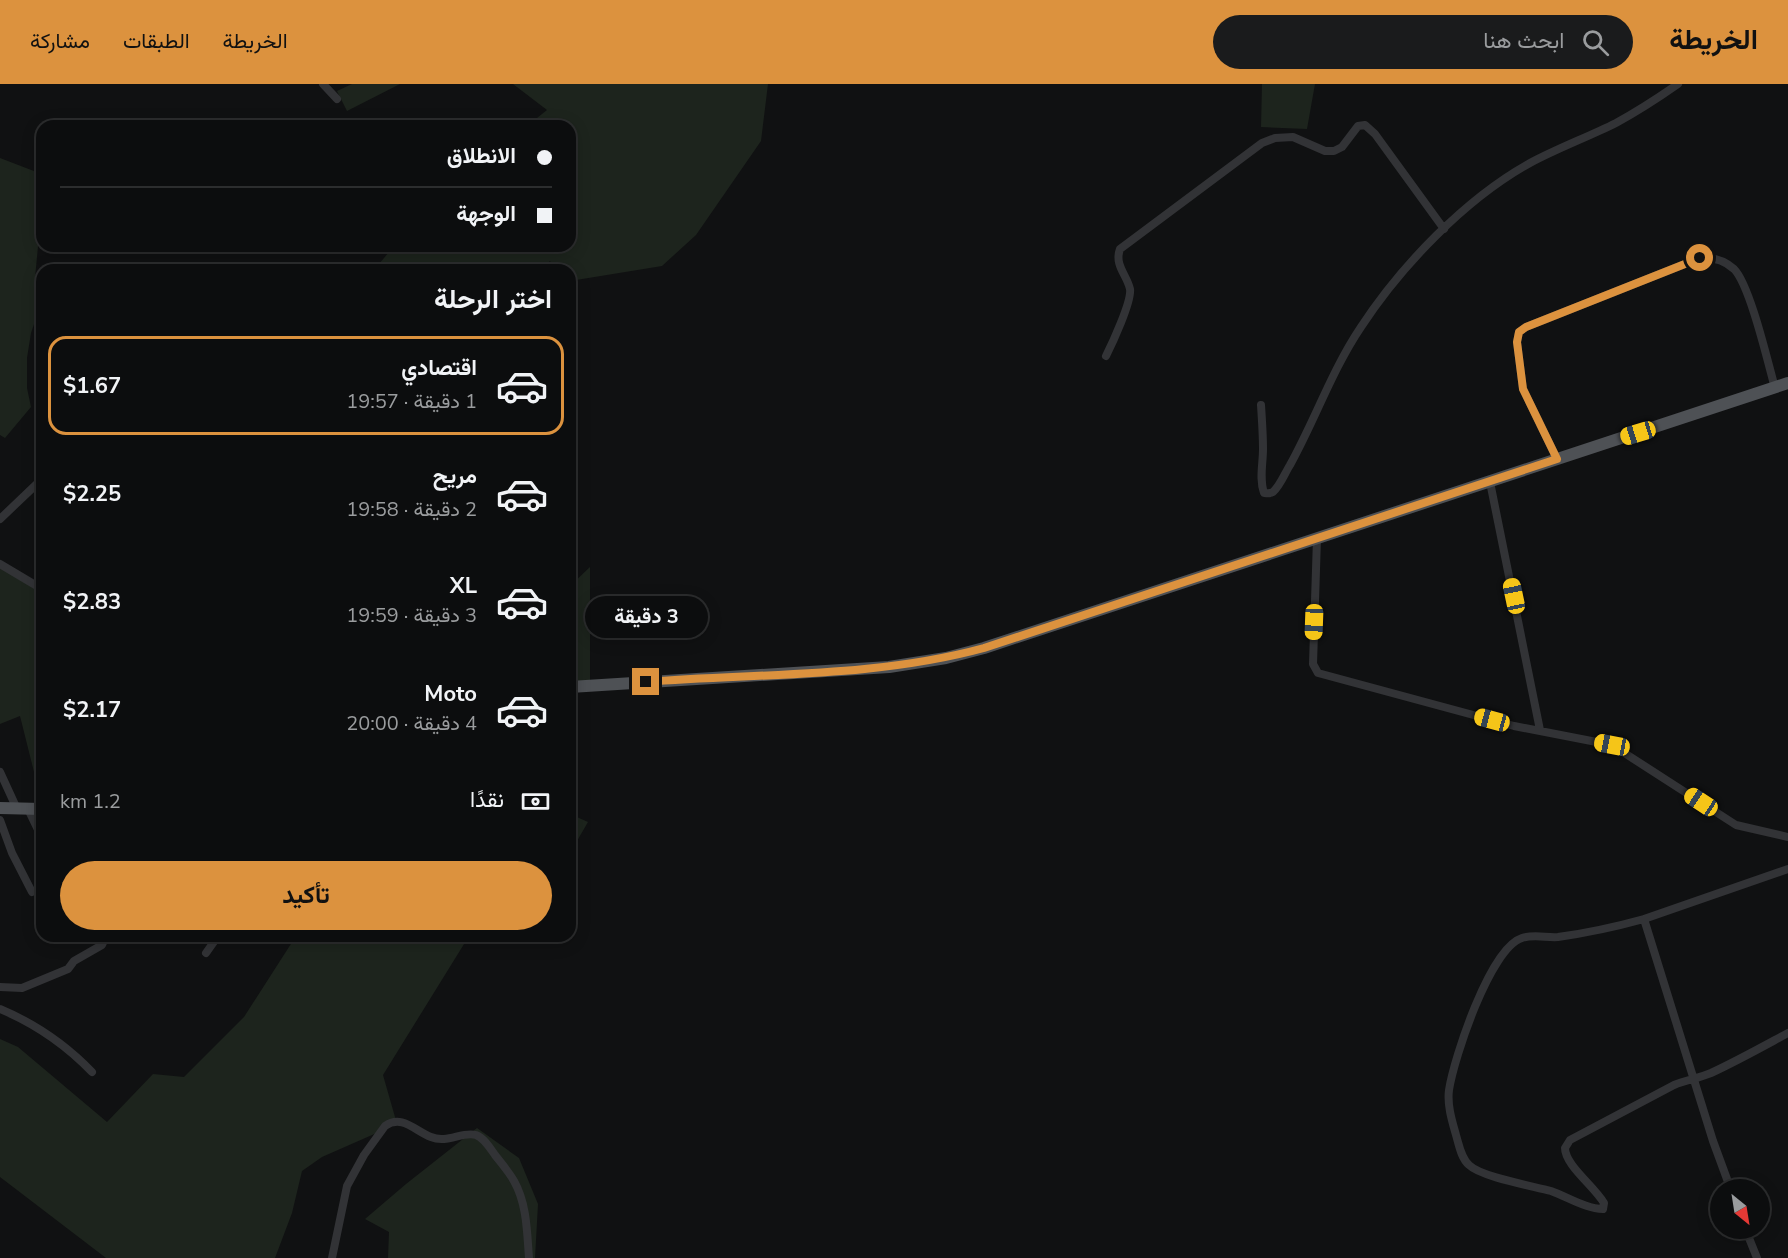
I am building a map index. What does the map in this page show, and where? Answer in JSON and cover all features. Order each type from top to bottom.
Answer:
[{"type":"main road","points":[[576,687],[890,667],[938,660],[984,648],[1788,383]]},
{"type":"main road","points":[[0,808],[36,809]]},
{"type":"street","points":[[323,84],[336,99]]},
{"type":"street","points":[[1261,405],[1263,450],[1261,477],[1264,493],[1268,494],[1273,492],[1292,462],[1360,327],[1414,259],[1444,229],[1496,186],[1528,164],[1642,109],[1678,84]]},
{"type":"street","points":[[1106,356],[1130,292],[1120,267],[1118,255],[1120,249],[1255,147],[1268,140],[1293,137],[1325,151],[1334,151],[1342,147],[1359,126],[1365,125],[1375,134],[1444,229]]},
{"type":"street","points":[[1557,459],[1523,389],[1517,342],[1519,332],[1526,327],[1700,258],[1718,259],[1734,269],[1738,275],[1744,286],[1775,388]]},
{"type":"street","points":[[1490,482],[1540,730]]},
{"type":"street","points":[[0,519],[36,485]]},
{"type":"street","points":[[1317,538],[1313,664],[1318,673],[1514,726],[1612,745],[1736,825],[1788,837]]},
{"type":"street","points":[[0,564],[36,585]]},
{"type":"street","points":[[0,772],[36,829]]},
{"type":"street","points":[[0,820],[12,853],[32,892]]},
{"type":"street","points":[[1788,869],[1644,920],[1586,933],[1522,938],[1505,948],[1484,987],[1462,1042],[1450,1082],[1448,1099],[1462,1154],[1470,1166],[1512,1182],[1552,1192],[1595,1209],[1603,1209],[1604,1203],[1599,1195],[1565,1156],[1564,1148],[1567,1144],[1577,1136],[1683,1081],[1694,1079],[1734,1062],[1788,1034]]},
{"type":"street","points":[[1644,920],[1727,1179]]},
{"type":"street","points":[[0,987],[22,988],[68,969],[74,961],[104,942]]},
{"type":"street","points":[[206,953],[214,942]]},
{"type":"street","points":[[0,1009],[17,1016],[61,1042],[92,1072]]},
{"type":"street","points":[[332,1258],[347,1186],[364,1155],[385,1126],[392,1121],[400,1121],[430,1137],[441,1140],[472,1135],[483,1140],[514,1180],[521,1196],[525,1212],[529,1258]]},
{"type":"street","points":[[1749,1239],[1757,1258]]},
{"type":"shaded area","points":[[352,84],[400,84],[347,111],[337,91]]},
{"type":"shaded area","points":[[513,84],[768,84],[761,141],[696,235],[662,266],[576,280],[576,264],[552,264],[550,261],[547,264],[379,264],[389,252],[576,252],[576,120],[534,120],[547,110]]},
{"type":"shaded area","points":[[1262,84],[1315,84],[1307,129],[1261,127]]},
{"type":"shaded area","points":[[0,158],[36,172],[37,252],[35,278],[36,318],[27,358],[27,388],[31,407],[5,438],[0,435]]},
{"type":"shaded area","points":[[0,564],[36,588],[36,780],[20,716],[0,724]]},
{"type":"shaded area","points":[[590,567],[590,684],[576,685],[576,580]]},
{"type":"shaded area","points":[[576,817],[588,822],[576,843]]},
{"type":"shaded area","points":[[292,942],[465,942],[383,1075],[397,1124],[322,1157],[302,1171],[292,1213],[275,1258],[106,1258],[0,1177],[0,1039],[18,1047],[107,1122],[153,1074],[184,1077],[244,1017]]},
{"type":"shaded area","points":[[477,1128],[519,1158],[538,1204],[535,1258],[388,1258],[389,1232],[365,1219]]},
{"type":"route","points":[[646,682],[890,667],[946,658],[984,648],[1557,459],[1523,389],[1517,342],[1519,332],[1526,327],[1700,258]]}]
